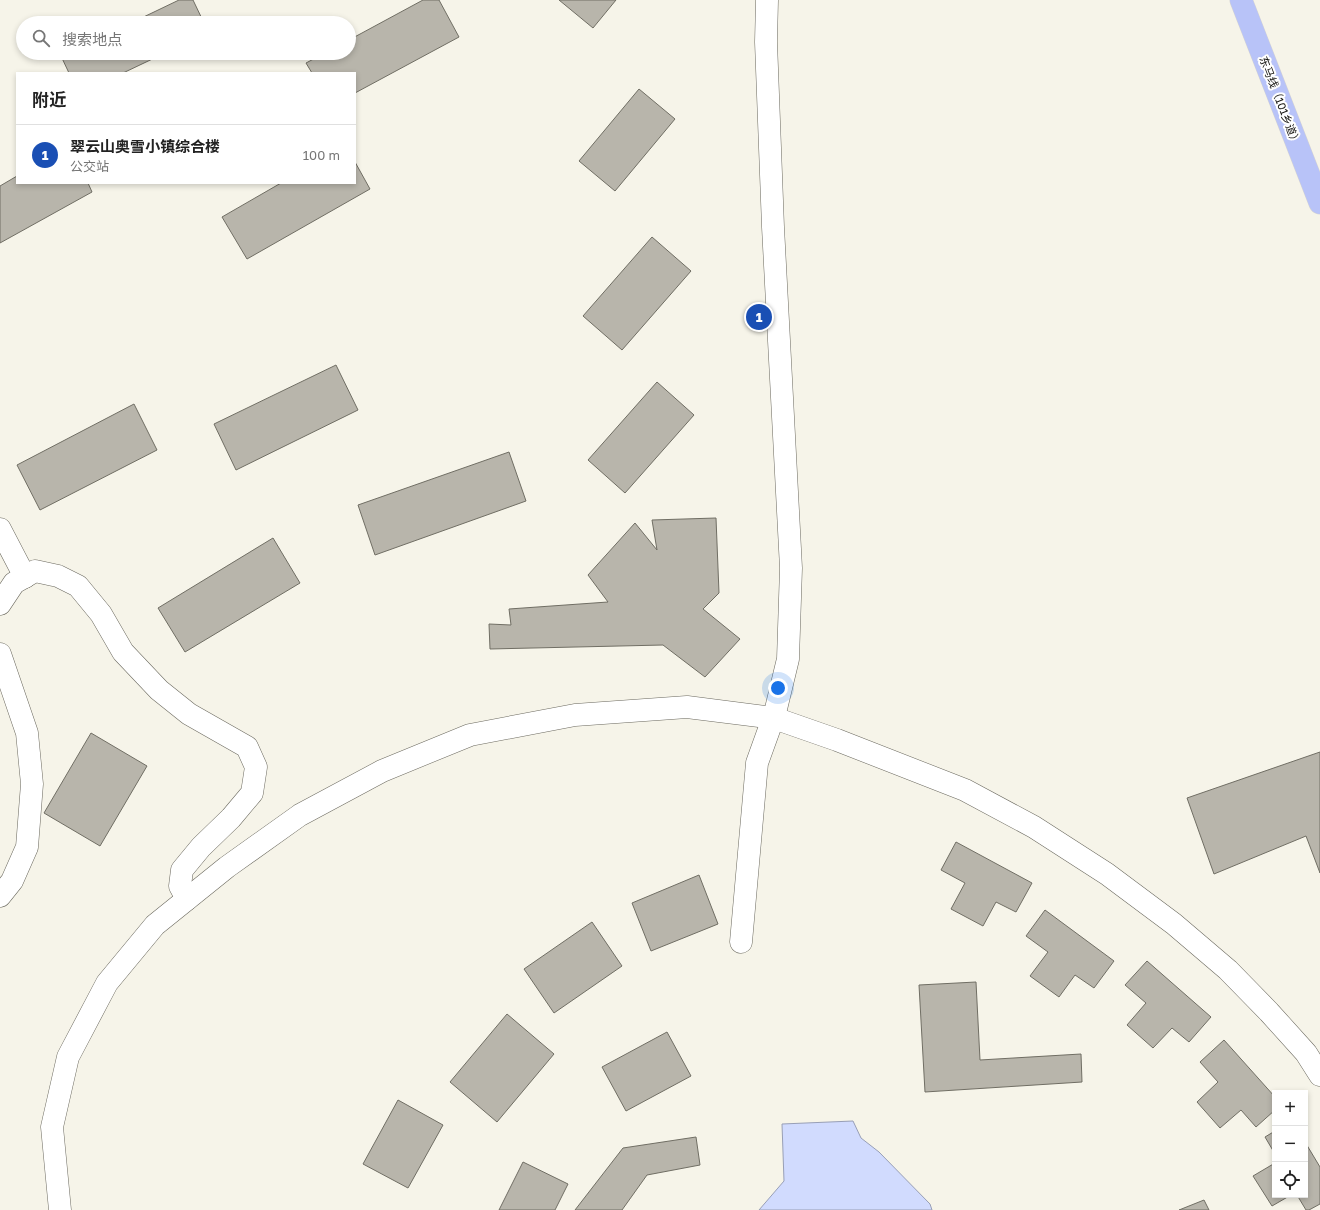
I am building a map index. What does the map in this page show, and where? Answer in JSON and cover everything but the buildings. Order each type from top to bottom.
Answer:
[{"type":"main road","name":"东马线（101乡道）","points":[[1241,0],[1320,202]]},
{"type":"street","points":[[741,942],[757,763],[774,718],[788,659],[791,568],[773,227],[767,0]]},
{"type":"street","points":[[0,529],[25,576]]},
{"type":"street","points":[[0,604],[14,583],[35,571],[58,576],[78,586],[101,614],[123,652],[159,690],[189,714],[247,747],[256,767],[252,793],[231,818],[201,847],[182,870],[180,886],[187,899]]},
{"type":"street","points":[[0,654],[28,733],[32,784],[27,847],[12,881],[0,896]]},
{"type":"street","points":[[60,1210],[52,1127],[68,1057],[106,984],[155,925],[227,867],[300,815],[382,771],[470,735],[575,715],[687,707],[774,718],[837,740],[965,790],[1034,827],[1107,874],[1174,924],[1228,970],[1306,1053],[1320,1075]]},
{"type":"water","points":[[853,1121],[861,1138],[879,1152],[930,1204],[932,1210],[759,1210],[784,1181],[782,1124]]},
{"type":"place","name":"翠云山奥雪小镇综合楼","points":[[759,317]]}]
